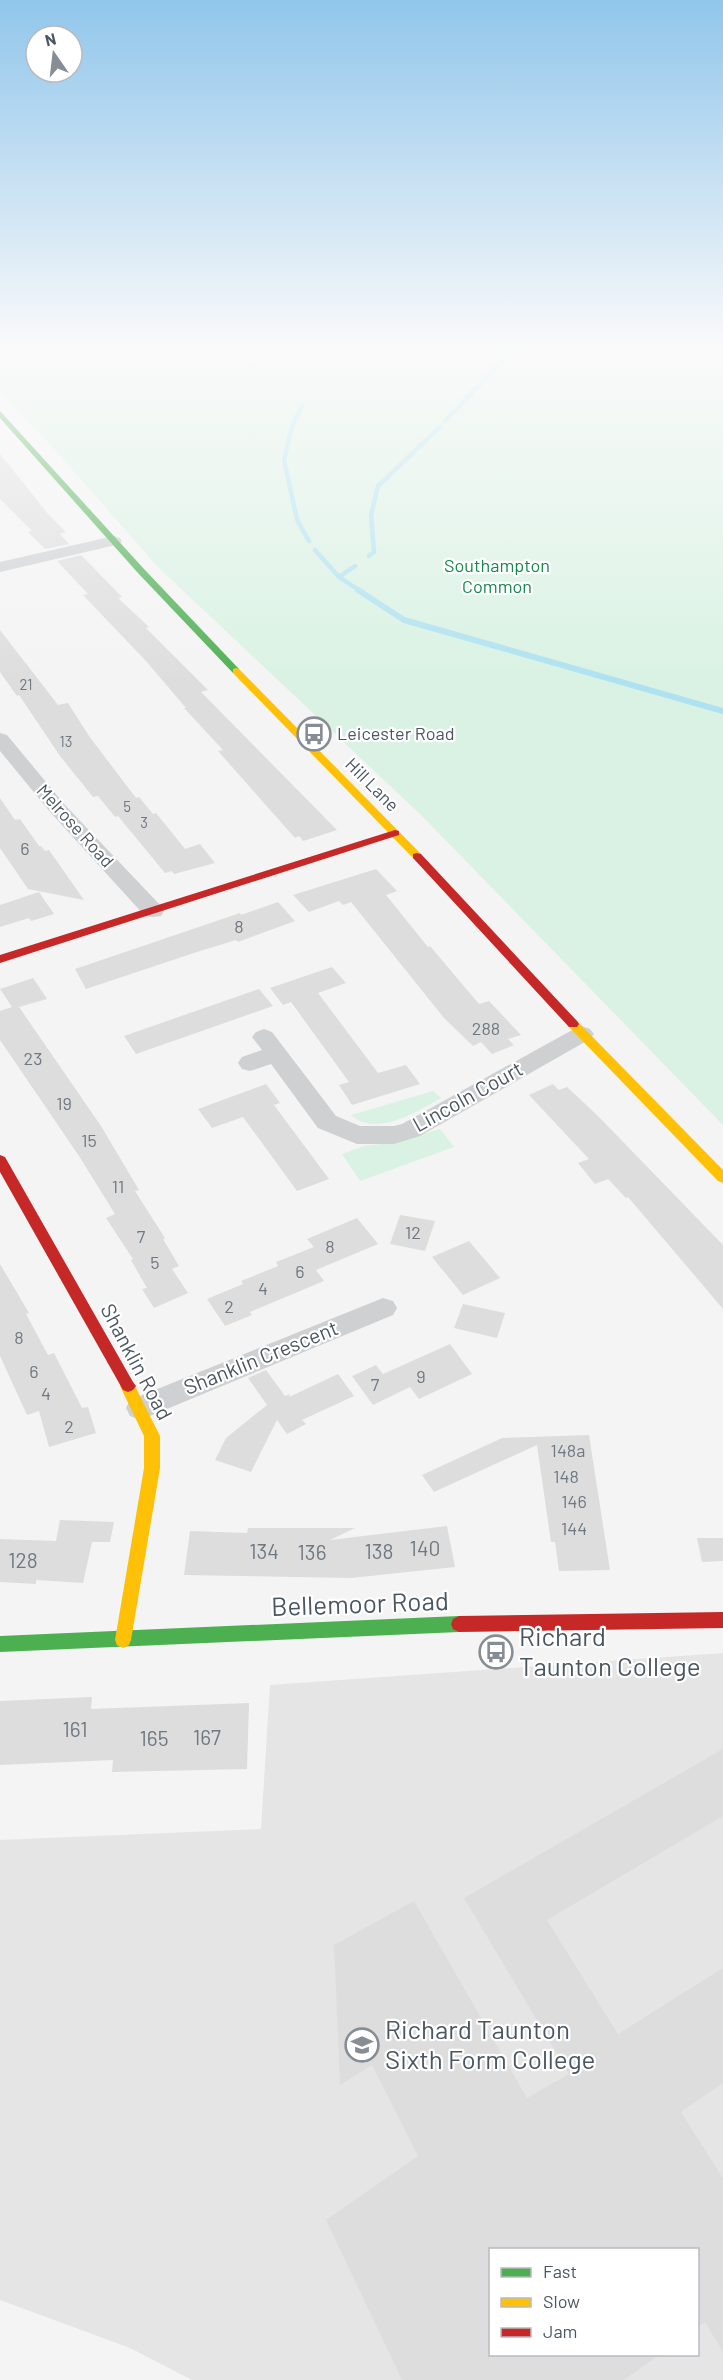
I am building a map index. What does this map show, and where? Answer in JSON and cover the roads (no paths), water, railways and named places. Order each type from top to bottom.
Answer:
[{"type":"street","name":"Hill Lane","points":[[43,461],[114,541],[279,717],[395,833],[582,1034],[723,1178]]},
{"type":"street","points":[[0,567],[114,541]]},
{"type":"street","name":"Melrose Road","points":[[0,739],[58,809],[153,911]]},
{"type":"street","points":[[0,959],[395,833]]},
{"type":"street","name":"Lincoln Court","points":[[250,1063],[270,1046],[327,1122],[357,1135],[394,1135],[411,1130],[582,1034]]},
{"type":"street","name":"Shanklin Road","points":[[0,1160],[140,1408],[152,1436],[152,1468],[123,1640]]},
{"type":"street","name":"Shanklin Crescent","points":[[140,1408],[382,1308]]},
{"type":"street","name":"Bellemoor Road","points":[[0,1644],[123,1640],[406,1624],[723,1620]]},
{"type":"waterway","points":[[284,461],[297,520],[309,541]]},
{"type":"waterway","points":[[369,556],[374,552],[371,515],[378,486],[404,461]]},
{"type":"waterway","points":[[315,550],[339,577]]},
{"type":"waterway","points":[[339,577],[355,566]]},
{"type":"waterway","points":[[339,577],[360,591]]},
{"type":"waterway","points":[[358,590],[404,620],[723,711]]},
{"type":"place","name":"Leicester Road","points":[[314,734]]},
{"type":"place","name":"Richard Taunton College","points":[[496,1652]]},
{"type":"place","name":"Richard Taunton Sixth Form College","points":[[362,2045]]},
{"type":"park label","name":"Southampton Common","points":[[497,576]]}]
